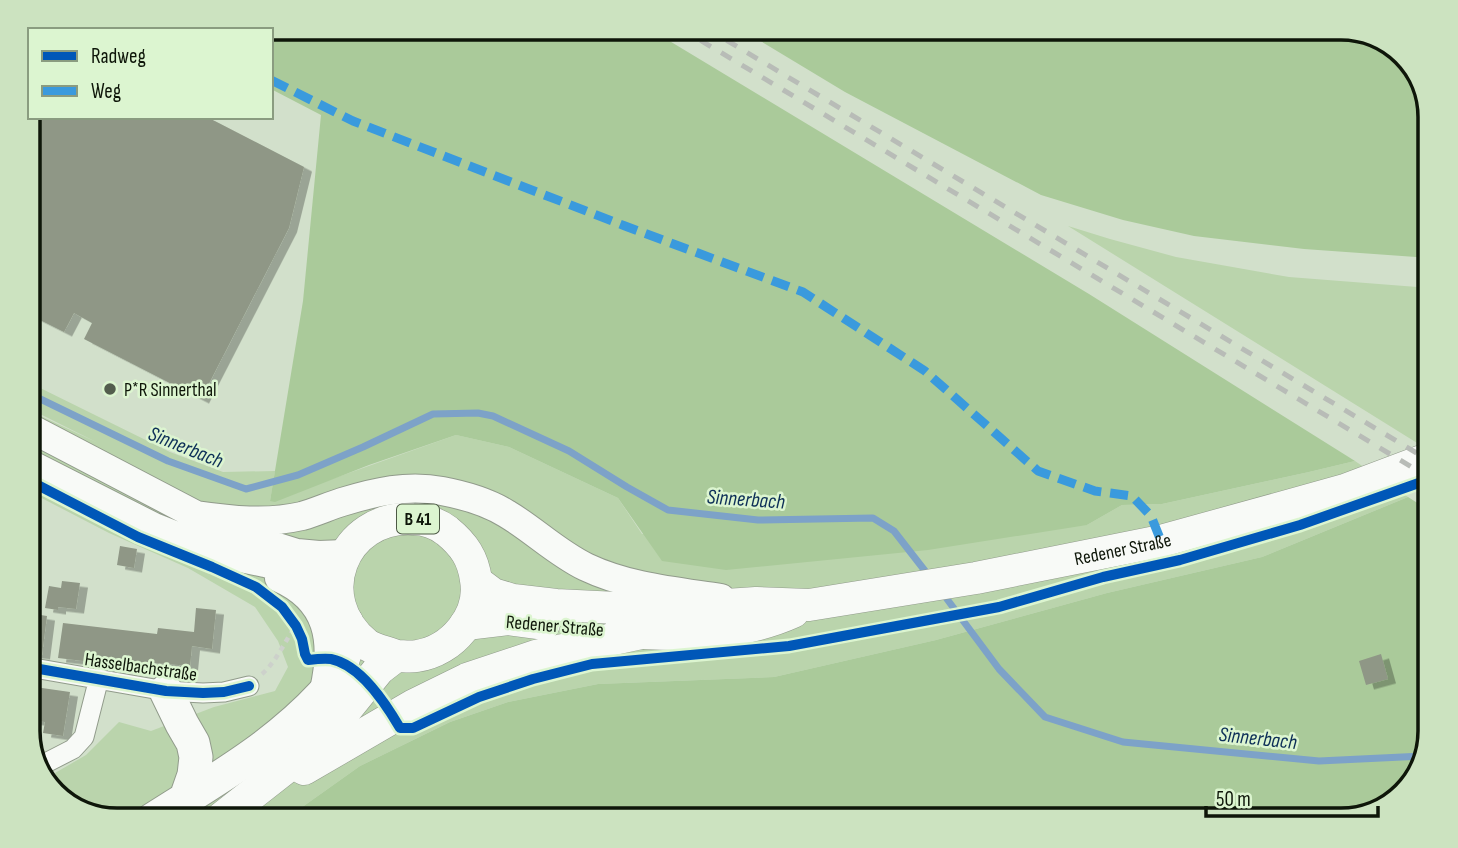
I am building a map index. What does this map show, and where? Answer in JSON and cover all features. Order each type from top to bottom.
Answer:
[{"type":"highway","points":[[166,691],[193,743],[196,757],[194,775],[186,798]]},
{"type":"highway","points":[[171,808],[271,743],[323,694]]},
{"type":"highway","points":[[193,743],[221,759],[244,762]]},
{"type":"main road","points":[[40,434],[239,535],[297,553],[345,554],[337,581],[348,637],[347,652],[336,676],[323,694]]},
{"type":"main road","name":"Redener Straße","points":[[477,582],[494,594],[513,600],[556,605],[681,608],[756,603],[809,605],[976,578],[1175,537],[1345,490],[1418,463]]},
{"type":"main road","points":[[40,469],[154,527],[291,583],[305,593],[314,603],[327,629],[330,659],[323,694]]},
{"type":"main road","points":[[196,515],[234,520],[286,519],[388,491],[407,488],[441,491],[470,498],[505,513],[585,566],[624,581],[665,590],[756,603]]},
{"type":"main road","name":"B 41","points":[[345,554],[359,536],[378,524],[399,518],[422,519],[443,527],[460,541],[471,560],[477,582]]},
{"type":"main road","points":[[222,554],[265,564],[324,583],[368,645],[396,656],[416,656],[436,651],[453,640],[466,624],[475,604],[477,582]]},
{"type":"main road","name":"Redener Straße","points":[[466,624],[508,619],[641,633],[686,634],[732,630],[766,622],[809,605]]},
{"type":"main road","points":[[239,808],[393,717],[455,684],[536,656],[641,633]]},
{"type":"main road","points":[[234,808],[306,752],[379,669],[396,656]]},
{"type":"street","name":"Hasselbachstraße","points":[[40,669],[166,691],[223,692],[249,686]]},
{"type":"street","points":[[47,762],[73,749],[84,737],[99,678]]},
{"type":"path","points":[[249,686],[272,665],[296,626]]},
{"type":"green space","points":[[273,40],[668,40],[1089,294],[1355,461],[1162,504],[1122,505],[1087,525],[928,550],[726,570],[662,561],[618,498],[509,447],[456,435],[275,502],[270,501],[303,301],[321,115],[273,90]]},
{"type":"green space","points":[[759,40],[1341,40],[1361,43],[1388,56],[1405,74],[1414,92],[1418,112],[1418,257],[1304,249],[1194,236],[1123,220],[1041,195],[845,92]]},
{"type":"green space","points":[[1068,226],[1176,257],[1289,277],[1418,287],[1418,444]]},
{"type":"green space","points":[[40,388],[170,452],[223,472],[275,471],[270,501],[456,435],[509,447],[618,498],[642,534],[1087,525],[1122,505],[1162,504],[1355,461],[1408,497],[1262,557],[1107,593],[936,640],[774,677],[598,684],[508,702],[450,722],[360,766],[301,808],[117,808],[88,802],[66,789],[53,774],[86,755],[119,722],[151,731],[214,707],[275,691],[288,667],[278,641],[255,607],[188,568],[109,533],[40,497],[40,416],[98,443],[40,414]]},
{"type":"green space","points":[[1408,497],[1418,503],[1417,741],[1412,760],[1402,778],[1388,792],[1370,802],[1341,808],[301,808],[360,766],[450,722],[508,702],[598,684],[774,677],[936,640],[1107,593],[1262,557]]},
{"type":"building","points":[[40,119],[211,119],[304,167],[289,228],[201,399],[84,339],[92,323],[74,313],[64,332],[40,320]]},
{"type":"building","points":[[120,546],[137,549],[134,568],[117,565]]},
{"type":"building","points":[[62,581],[80,583],[76,609],[45,608],[49,586],[61,588]]},
{"type":"building","points":[[196,608],[216,610],[212,649],[192,646],[190,666],[144,662],[143,668],[58,658],[63,623],[157,634],[158,628],[194,632]]},
{"type":"building","points":[[40,615],[47,616],[40,655]]},
{"type":"building","points":[[1381,654],[1388,679],[1366,685],[1359,661]]},
{"type":"building","points":[[40,688],[70,692],[63,736],[43,733],[45,722],[40,721]]},
{"type":"waterway","name":"Sinnerbach","points":[[40,399],[168,461],[246,489],[298,475],[433,414],[478,413],[493,416],[569,451],[668,510],[758,520],[873,518],[894,531],[929,576]]},
{"type":"waterway","name":"Sinnerbach","points":[[941,591],[999,669],[1045,717],[1123,742],[1319,761],[1413,756]]},
{"type":"railway","points":[[700,40],[1418,471]]},
{"type":"railway","points":[[726,40],[1418,454]]},
{"type":"marked path","points":[[273,81],[353,121],[803,292],[925,371],[1038,471],[1095,491],[1132,496],[1151,516],[1161,541]]},
{"type":"cycle path","points":[[40,486],[138,537],[256,587],[282,607],[296,626],[308,660],[331,659],[352,669],[372,687],[400,728],[413,728],[479,697],[533,679],[592,664],[789,646],[999,607],[1103,577],[1180,560],[1300,525],[1418,483]]},
{"type":"cycle path","points":[[40,669],[166,691],[224,692],[249,686]]},
{"type":"place","name":"P*R Sinnerthal","points":[[110,389]]}]
